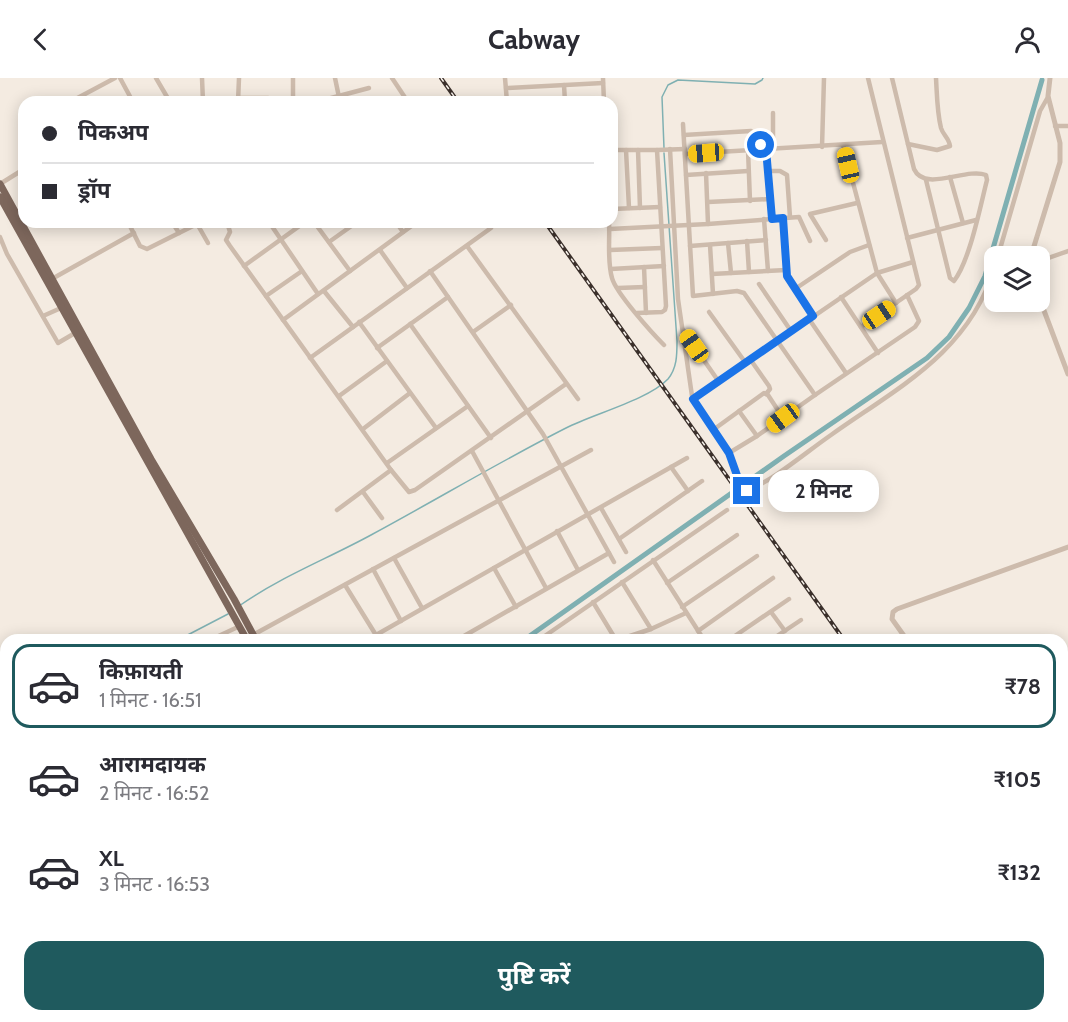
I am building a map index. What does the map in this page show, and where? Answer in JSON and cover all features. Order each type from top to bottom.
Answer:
[{"type":"main road","points":[[0,184],[18,213]]},
{"type":"main road","points":[[0,197],[18,228]]},
{"type":"main road","points":[[18,228],[151,459],[248,634]]},
{"type":"main road","points":[[27,228],[61,308],[232,604]]},
{"type":"street","points":[[81,96],[115,78]]},
{"type":"street","points":[[120,78],[130,96]]},
{"type":"street","points":[[156,78],[166,96]]},
{"type":"street","points":[[202,78],[202,96]]},
{"type":"street","points":[[238,96],[239,78]]},
{"type":"street","points":[[293,78],[294,96]]},
{"type":"street","points":[[335,78],[338,96],[369,88]]},
{"type":"street","points":[[392,78],[404,96]]},
{"type":"street","points":[[505,78],[507,96]]},
{"type":"street","points":[[822,147],[824,78]]},
{"type":"street","points":[[861,327],[918,287],[868,78]]},
{"type":"street","points":[[892,78],[916,173],[926,180],[983,173],[986,175],[987,180],[976,220],[961,268],[954,281],[950,278],[926,180]]},
{"type":"street","points":[[908,144],[937,150],[950,146],[940,120],[936,78]]},
{"type":"street","points":[[1034,246],[1060,162],[1060,144],[1048,96],[1050,78]]},
{"type":"street","points":[[506,88],[603,81],[604,96]]},
{"type":"street","points":[[564,85],[565,96]]},
{"type":"street","points":[[1001,246],[1040,111],[1048,96]]},
{"type":"street","points":[[773,113],[773,149]]},
{"type":"street","points":[[683,124],[693,296],[737,291],[744,294],[815,395]]},
{"type":"street","points":[[1055,126],[1068,126]]},
{"type":"street","points":[[684,135],[751,131],[765,149],[772,219]]},
{"type":"street","points":[[618,150],[669,149],[685,152],[822,147],[882,142]]},
{"type":"street","points":[[843,145],[877,273],[896,303]]},
{"type":"street","points":[[669,149],[672,226],[682,328],[693,399],[729,453],[739,481],[747,491],[905,385],[942,354],[958,337],[984,297]]},
{"type":"street","points":[[626,150],[629,208]]},
{"type":"street","points":[[638,150],[640,207]]},
{"type":"street","points":[[637,314],[665,310],[659,150]]},
{"type":"street","points":[[748,150],[750,201]]},
{"type":"street","points":[[686,175],[748,171]]},
{"type":"street","points":[[767,171],[783,172],[786,175],[790,217]]},
{"type":"street","points":[[0,184],[18,173]]},
{"type":"street","points":[[706,173],[708,225]]},
{"type":"street","points":[[950,177],[963,223]]},
{"type":"street","points":[[708,202],[770,199]]},
{"type":"street","points":[[826,240],[810,214],[858,203]]},
{"type":"street","points":[[618,209],[660,207]]},
{"type":"street","points":[[664,345],[647,329],[612,279],[610,229],[708,225],[799,217],[810,241]]},
{"type":"street","points":[[783,218],[786,270],[789,279],[846,373]]},
{"type":"street","points":[[764,219],[768,271]]},
{"type":"street","points":[[908,238],[976,220]]},
{"type":"street","points":[[804,228],[816,224]]},
{"type":"street","points":[[131,228],[140,246],[147,249],[188,228]]},
{"type":"street","points":[[176,228],[179,233]]},
{"type":"street","points":[[199,228],[208,243]]},
{"type":"street","points":[[229,228],[227,241],[407,490],[413,492],[566,384]]},
{"type":"street","points":[[272,228],[318,294]]},
{"type":"street","points":[[244,266],[297,228]]},
{"type":"street","points":[[318,228],[350,271]]},
{"type":"street","points":[[329,242],[348,228]]},
{"type":"street","points":[[401,228],[404,232]]},
{"type":"street","points":[[283,320],[409,228]]},
{"type":"street","points":[[310,358],[491,228]]},
{"type":"street","points":[[49,281],[134,233]]},
{"type":"street","points":[[0,237],[7,254],[58,343],[75,333]]},
{"type":"street","points":[[690,246],[766,240]]},
{"type":"street","points":[[747,242],[749,272]]},
{"type":"street","points":[[729,243],[731,273]]},
{"type":"street","points":[[710,244],[713,294]]},
{"type":"street","points":[[795,289],[853,250],[869,244]]},
{"type":"street","points":[[466,246],[578,399]]},
{"type":"street","points":[[610,250],[662,248]]},
{"type":"street","points":[[380,250],[407,288]]},
{"type":"street","points":[[1050,257],[1068,251]]},
{"type":"street","points":[[693,399],[877,273],[913,262]]},
{"type":"street","points":[[611,269],[664,266]]},
{"type":"street","points":[[644,267],[646,313]]},
{"type":"street","points":[[712,274],[786,270]]},
{"type":"street","points":[[266,297],[302,271]]},
{"type":"street","points":[[430,272],[543,434],[614,562]]},
{"type":"street","points":[[759,284],[791,331]]},
{"type":"street","points":[[618,288],[645,287]]},
{"type":"street","points":[[324,291],[353,327]]},
{"type":"street","points":[[729,453],[919,323],[907,296]]},
{"type":"street","points":[[377,348],[448,297]]},
{"type":"street","points":[[841,297],[878,353]]},
{"type":"street","points":[[473,332],[511,305]]},
{"type":"street","points":[[43,316],[61,308]]},
{"type":"street","points":[[709,312],[770,387],[766,394],[762,394],[713,430]]},
{"type":"street","points":[[1045,312],[1068,374]]},
{"type":"street","points":[[359,322],[436,428]]},
{"type":"street","points":[[410,324],[491,438]]},
{"type":"street","points":[[682,328],[719,382]]},
{"type":"street","points":[[339,396],[387,361]]},
{"type":"street","points":[[363,429],[410,393]]},
{"type":"street","points":[[766,394],[783,418]]},
{"type":"street","points":[[387,463],[468,406]]},
{"type":"street","points":[[739,411],[757,436]]},
{"type":"street","points":[[259,634],[591,450]]},
{"type":"street","points":[[472,451],[546,588]]},
{"type":"street","points":[[377,634],[687,458]]},
{"type":"street","points":[[671,467],[688,491]]},
{"type":"street","points":[[337,510],[391,470]]},
{"type":"street","points":[[619,539],[702,480]]},
{"type":"street","points":[[363,492],[381,518]]},
{"type":"street","points":[[601,508],[626,552]]},
{"type":"street","points":[[549,634],[727,510]]},
{"type":"street","points":[[557,531],[578,570]]},
{"type":"street","points":[[667,583],[737,535]]},
{"type":"street","points":[[903,634],[892,619],[893,612],[897,609],[1068,547]]},
{"type":"street","points":[[468,634],[609,553]]},
{"type":"street","points":[[682,607],[757,556]]},
{"type":"street","points":[[394,558],[422,608]]},
{"type":"street","points":[[653,560],[700,634]]},
{"type":"street","points":[[494,568],[516,607]]},
{"type":"street","points":[[374,569],[401,621]]},
{"type":"street","points":[[698,631],[772,578]]},
{"type":"street","points":[[622,582],[651,629]]},
{"type":"street","points":[[345,585],[374,634]]},
{"type":"street","points":[[738,634],[789,599]]},
{"type":"street","points":[[593,602],[613,634]]},
{"type":"street","points":[[771,612],[785,631]]},
{"type":"street","points":[[636,634],[686,613]]},
{"type":"street","points":[[780,634],[801,620]]},
{"type":"street","points":[[223,634],[243,625]]},
{"type":"waterway","points":[[664,148],[662,97],[668,85],[678,80],[755,84],[763,78]]},
{"type":"waterway","points":[[532,634],[927,358],[949,337],[969,308],[985,276],[1042,80]]},
{"type":"waterway","points":[[239,606],[287,577],[371,535],[541,441],[577,423],[647,394],[668,379],[675,366],[677,341],[664,153]]},
{"type":"waterway","points":[[190,634],[228,614]]},
{"type":"railway","points":[[441,78],[454,96]]},
{"type":"railway","points":[[549,228],[840,634]]},
{"type":"route","points":[[747,491],[739,481],[729,453],[693,399],[813,316],[787,276],[783,218],[772,219],[766,149],[763,150],[761,145]]}]
